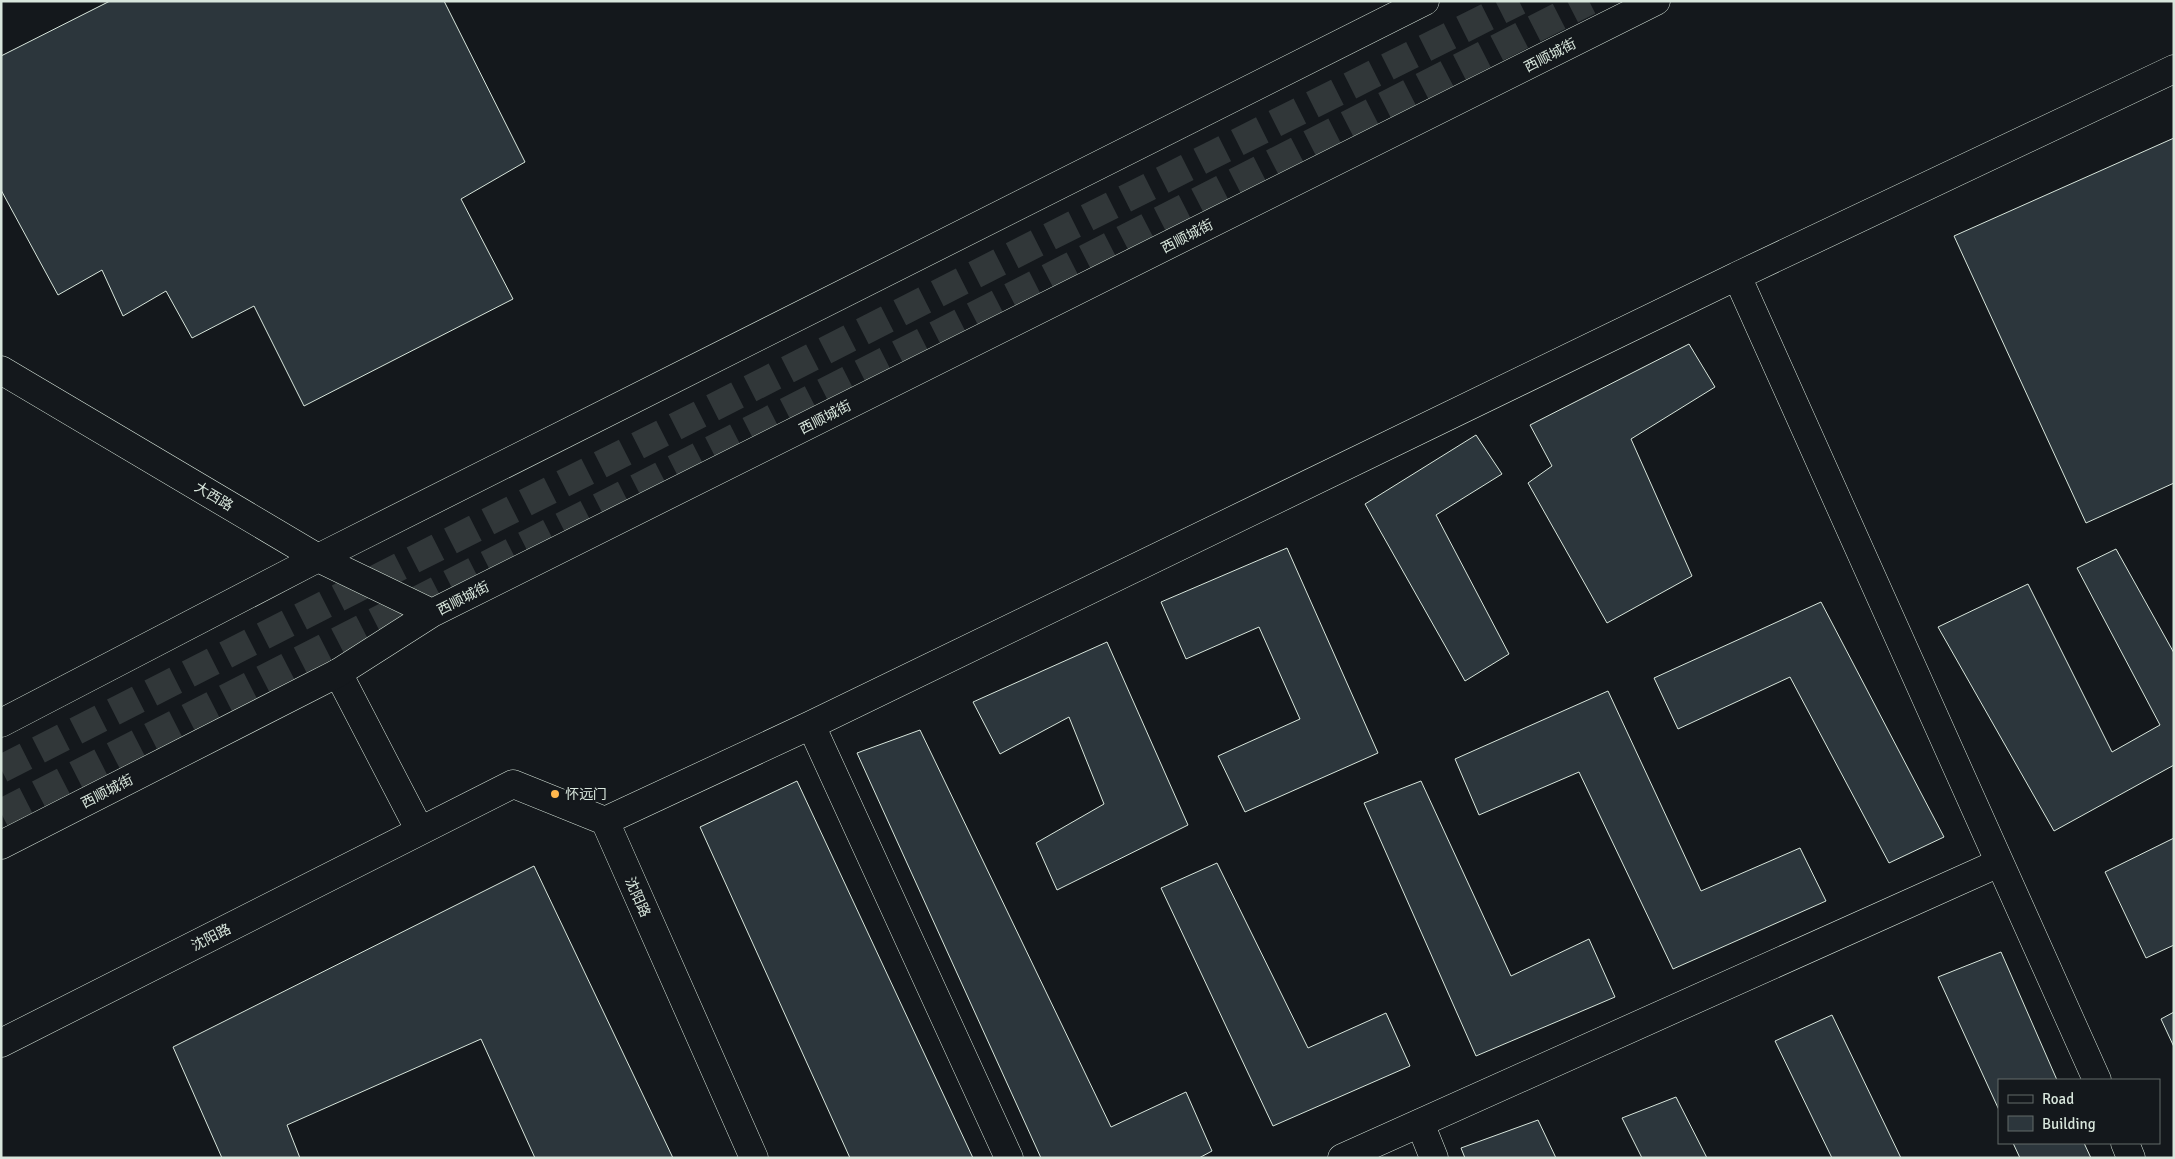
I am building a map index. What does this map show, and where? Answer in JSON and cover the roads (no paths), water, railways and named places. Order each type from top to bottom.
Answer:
[{"type":"street","points":[[1,723],[318,558],[1425,1]]},
{"type":"street","name":"西顺城街","points":[[1,845],[338,673],[432,613],[1656,1]]},
{"type":"street","points":[[605,821],[811,725],[1737,276],[2174,68]]},
{"type":"street","points":[[1737,276],[2097,1079]]},
{"type":"street","name":"大西路","points":[[1,370],[318,558],[432,613]]},
{"type":"street","points":[[338,673],[420,831]]},
{"type":"street","points":[[811,725],[1009,1158]]},
{"type":"street","name":"沈阳路","points":[[1,1043],[513,784],[605,821],[754,1158]]},
{"type":"street","points":[[1342,1158],[1999,863]]},
{"type":"street","points":[[1420,1123],[1434,1158]]},
{"type":"street","points":[[2125,1144],[2131,1158]]},
{"type":"tunnel","points":[[1,769],[1047,238],[1519,1]]},
{"type":"tunnel","points":[[1,813],[1589,1]]},
{"type":"place","name":"怀远门","points":[[555,794]]}]
